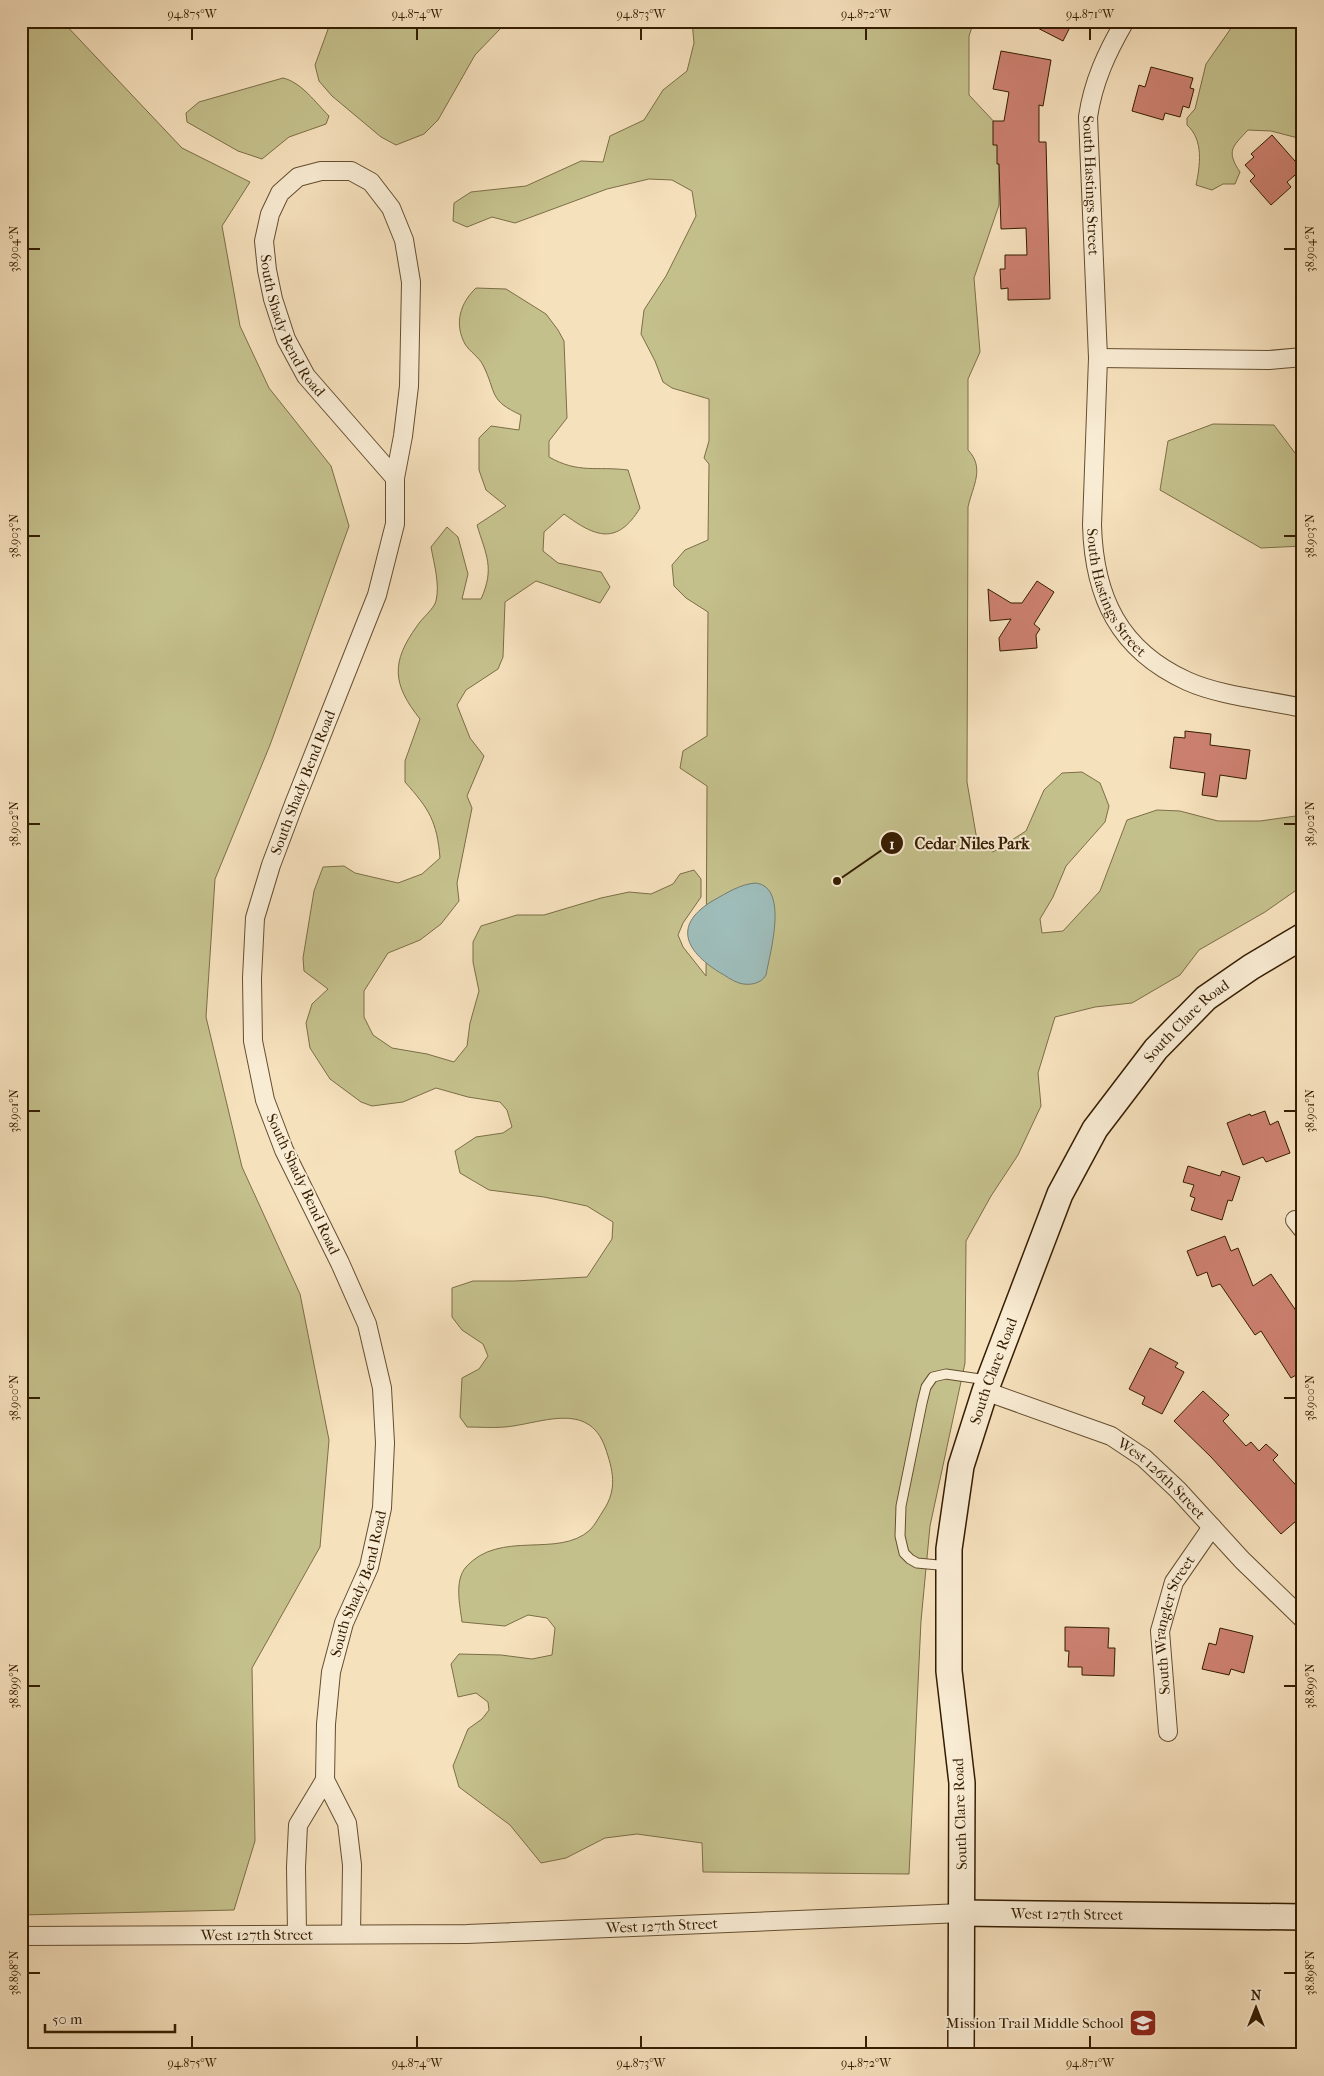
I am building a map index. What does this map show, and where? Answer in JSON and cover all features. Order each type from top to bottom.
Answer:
[{"type":"street","name":"South Hastings Street","points":[[1125,21],[1098,74],[1091,96],[1088,117],[1098,358],[1092,552],[1098,581],[1109,610],[1123,632],[1139,649],[1163,668],[1188,682],[1215,691],[1303,708]]},
{"type":"street","name":"South Shady Bend Road","points":[[325,1780],[326,1724],[331,1672],[344,1623],[369,1567],[382,1508],[386,1443],[382,1388],[367,1324],[340,1263],[284,1150],[265,1100],[253,1041],[252,978],[254,926],[271,865],[377,595],[395,524],[395,478],[410,386],[411,282],[404,240],[391,208],[371,182],[351,171],[321,171],[298,177],[280,192],[270,214],[264,241],[267,270],[273,298],[286,339],[306,376],[395,478]]},
{"type":"street","points":[[1098,358],[1269,360],[1303,357]]},
{"type":"street","name":"South Clare Road","points":[[961,2055],[962,1783],[949,1671],[949,1549],[961,1466],[987,1386],[1060,1194],[1095,1130],[1156,1049],[1206,998],[1252,966],[1303,936]]},
{"type":"street","name":"West 126th Street","points":[[987,1386],[1111,1436],[1144,1458],[1178,1490],[1303,1619]]},
{"type":"street","name":"South Wrangler Street","points":[[1168,1732],[1160,1631],[1174,1582],[1212,1527]]},
{"type":"street","points":[[297,1933],[296,1867],[298,1825],[325,1780]]},
{"type":"street","points":[[325,1780],[347,1823],[352,1865],[351,1934]]},
{"type":"street","name":"West 127th Street","points":[[21,1936],[297,1933],[466,1934],[962,1913],[1303,1918]]},
{"type":"lane","points":[[949,1566],[917,1563],[910,1559],[904,1553],[900,1536],[901,1506],[922,1403],[926,1387],[932,1377],[946,1374],[987,1386]]},
{"type":"shaded area","points":[[21,21],[62,21],[182,148],[250,182],[222,226],[240,326],[269,388],[331,466],[349,526],[270,745],[215,879],[206,1017],[242,1167],[300,1294],[329,1440],[320,1547],[252,1668],[255,1841],[234,1910],[21,1915]]},
{"type":"shaded area","points":[[331,21],[503,21],[500,29],[475,55],[438,120],[424,134],[396,145],[381,137],[332,96],[319,81],[315,65]]},
{"type":"shaded area","points":[[692,21],[974,21],[969,36],[969,95],[999,127],[999,205],[974,278],[980,352],[968,379],[968,450],[976,463],[977,470],[968,507],[967,782],[977,840],[993,852],[1026,831],[1044,790],[1062,773],[1082,772],[1100,783],[1109,806],[1105,822],[1066,866],[1053,897],[1040,919],[1042,933],[1063,931],[1100,891],[1127,820],[1157,810],[1180,811],[1218,821],[1260,821],[1303,815],[1303,888],[1295,891],[1265,912],[1199,950],[1180,975],[1132,1003],[1095,1007],[1055,1017],[1038,1073],[1041,1106],[1018,1155],[991,1196],[966,1241],[965,1363],[930,1526],[921,1621],[909,1874],[703,1872],[702,1843],[637,1834],[605,1838],[566,1858],[541,1863],[510,1825],[459,1787],[453,1766],[468,1729],[482,1719],[489,1710],[488,1702],[476,1693],[458,1697],[451,1664],[459,1654],[501,1655],[532,1659],[552,1655],[555,1628],[547,1618],[528,1615],[505,1626],[462,1622],[459,1586],[462,1573],[466,1567],[480,1556],[495,1549],[562,1543],[577,1538],[590,1530],[608,1503],[613,1479],[608,1455],[597,1433],[587,1424],[575,1419],[562,1418],[505,1427],[467,1427],[460,1417],[462,1378],[479,1369],[488,1356],[483,1344],[462,1330],[452,1317],[452,1288],[473,1281],[587,1277],[612,1239],[613,1222],[587,1206],[544,1197],[489,1190],[460,1173],[455,1151],[476,1137],[503,1133],[512,1127],[507,1110],[500,1102],[468,1097],[436,1088],[403,1102],[372,1106],[361,1102],[330,1079],[310,1048],[306,1023],[312,1004],[328,989],[304,971],[303,958],[314,891],[323,867],[344,866],[355,873],[398,883],[422,874],[440,858],[437,834],[430,816],[426,808],[405,782],[405,761],[420,719],[404,695],[398,673],[399,662],[409,639],[436,601],[437,581],[431,547],[447,527],[458,537],[468,574],[462,599],[481,599],[488,579],[488,562],[477,525],[506,506],[486,490],[479,470],[479,438],[491,426],[519,430],[521,415],[510,410],[498,400],[483,365],[467,347],[462,336],[459,321],[460,314],[466,300],[476,288],[506,289],[546,314],[564,341],[567,418],[549,441],[549,457],[579,468],[628,470],[640,508],[623,528],[614,533],[596,532],[575,522],[564,514],[544,532],[543,551],[558,563],[601,572],[610,587],[600,603],[536,581],[505,602],[503,657],[498,669],[466,690],[457,705],[470,738],[484,756],[467,796],[472,808],[457,883],[459,901],[441,924],[420,940],[388,953],[364,991],[364,1017],[373,1035],[392,1048],[427,1054],[454,1062],[467,1046],[470,1023],[479,991],[473,962],[473,942],[481,926],[517,915],[544,915],[601,898],[629,892],[651,894],[673,884],[680,874],[694,870],[701,879],[701,897],[683,923],[678,935],[683,947],[706,976],[707,786],[680,768],[683,751],[707,736],[708,612],[686,598],[674,586],[672,565],[685,550],[708,540],[709,464],[704,458],[709,441],[709,399],[672,388],[663,382],[641,334],[644,310],[666,276],[696,216],[692,191],[672,180],[649,179],[607,189],[515,223],[492,217],[467,227],[453,221],[454,203],[471,192],[526,186],[581,161],[603,162],[610,136],[644,120],[663,90],[687,71],[694,43]]},
{"type":"shaded area","points":[[1236,21],[1303,21],[1303,134],[1298,138],[1271,131],[1248,130],[1235,145],[1232,154],[1240,172],[1235,184],[1223,184],[1212,190],[1196,185],[1199,170],[1198,146],[1196,138],[1187,125],[1187,118],[1195,109],[1206,64]]},
{"type":"shaded area","points":[[283,78],[302,88],[329,116],[326,124],[289,137],[262,159],[238,151],[187,122],[186,113],[199,102]]},
{"type":"shaded area","points":[[1213,424],[1274,425],[1303,461],[1303,546],[1261,548],[1160,490],[1168,441]]},
{"type":"water","points":[[756,883],[766,887],[772,896],[775,908],[775,922],[766,975],[758,982],[743,984],[719,972],[698,955],[691,946],[688,928],[693,918],[701,909],[714,900],[739,887]]},
{"type":"building","points":[[1024,21],[1073,21],[1063,41]]},
{"type":"building","points":[[1001,51],[1051,60],[1043,106],[1039,105],[1039,142],[1046,142],[1050,299],[1008,300],[1008,288],[1001,289],[1000,269],[1005,269],[1005,255],[1027,255],[1026,228],[1001,229],[999,164],[997,164],[997,145],[993,145],[993,121],[1004,121],[1009,92],[993,89]]},
{"type":"building","points":[[1151,67],[1193,78],[1190,88],[1194,89],[1189,108],[1183,106],[1180,117],[1165,113],[1163,120],[1132,111],[1139,85],[1145,87]]},
{"type":"building","points":[[1272,135],[1302,169],[1287,182],[1291,187],[1271,205],[1250,181],[1255,176],[1245,165],[1254,157],[1251,154]]},
{"type":"building","points":[[1037,581],[1054,592],[1034,624],[1040,629],[1036,635],[1037,648],[1000,651],[999,638],[1011,619],[990,621],[988,589],[1011,603],[1022,603]]},
{"type":"building","points":[[1185,731],[1211,734],[1210,745],[1250,750],[1246,779],[1220,775],[1217,797],[1202,795],[1205,773],[1170,768],[1174,737],[1185,738]]},
{"type":"building","points":[[1265,1111],[1270,1125],[1278,1121],[1290,1153],[1266,1162],[1263,1157],[1243,1165],[1227,1123],[1250,1114],[1251,1116]]},
{"type":"building","points":[[1188,1166],[1220,1176],[1222,1171],[1240,1177],[1232,1201],[1228,1200],[1222,1220],[1191,1210],[1195,1198],[1190,1196],[1194,1185],[1183,1182]]},
{"type":"building","points":[[1225,1236],[1231,1251],[1238,1248],[1253,1286],[1271,1274],[1303,1321],[1303,1371],[1291,1378],[1261,1331],[1255,1335],[1220,1284],[1212,1287],[1207,1272],[1197,1276],[1187,1251]]},
{"type":"building","points":[[1150,1348],[1178,1363],[1175,1367],[1184,1372],[1162,1414],[1142,1404],[1145,1397],[1129,1389]]},
{"type":"building","points":[[1203,1391],[1229,1415],[1223,1421],[1246,1446],[1251,1442],[1259,1451],[1266,1444],[1278,1455],[1273,1460],[1303,1493],[1303,1515],[1281,1534],[1211,1457],[1174,1421]]},
{"type":"building","points":[[1065,1627],[1109,1628],[1108,1648],[1115,1648],[1114,1676],[1082,1675],[1082,1667],[1068,1667],[1069,1651],[1065,1651]]},
{"type":"building","points":[[1220,1628],[1253,1636],[1244,1673],[1231,1669],[1229,1675],[1202,1669],[1209,1643],[1216,1645]]},
{"type":"place","name":"Cedar Niles Park","points":[[837,881]]},
{"type":"place","name":"Mission Trail Middle School","points":[[1143,2023]]}]
